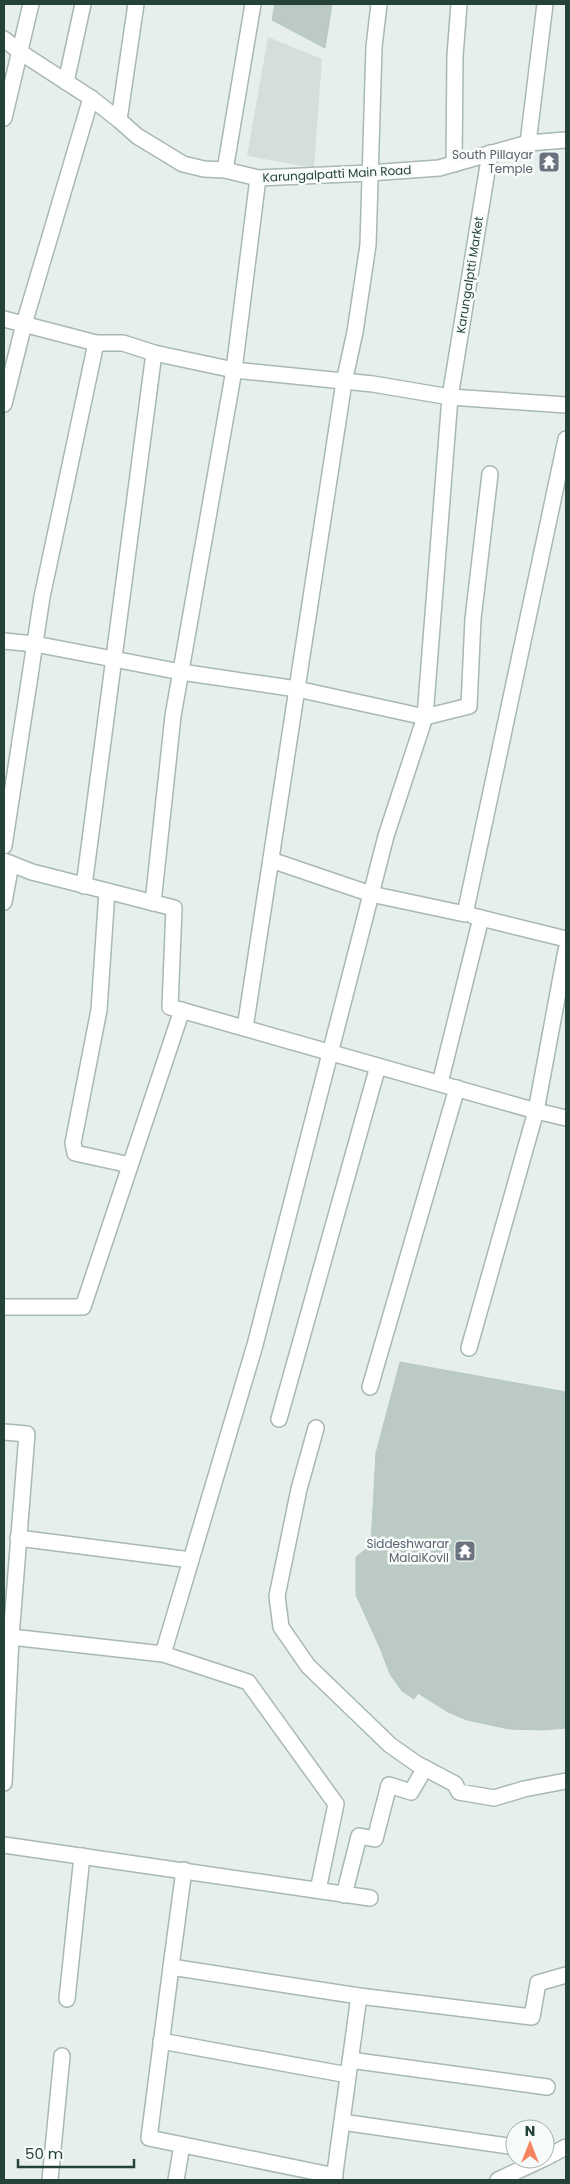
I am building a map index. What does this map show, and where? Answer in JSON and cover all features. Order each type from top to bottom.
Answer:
[{"type":"street","points":[[4,118],[30,4]]},
{"type":"street","points":[[66,82],[83,4]]},
{"type":"street","points":[[120,120],[136,4]]},
{"type":"street","points":[[225,170],[253,4]]},
{"type":"street","points":[[245,1028],[344,382],[355,332],[368,245],[374,47],[379,4]]},
{"type":"street","points":[[454,164],[455,56],[459,4]]},
{"type":"street","points":[[528,142],[545,4]]},
{"type":"street","points":[[4,39],[20,52]]},
{"type":"street","name":"Karungalpatti Main Road","points":[[20,52],[91,98],[120,120],[137,136],[183,164],[204,169],[225,170],[258,178],[369,174],[439,168],[528,142],[566,140]]},
{"type":"street","points":[[4,404],[24,324],[91,98]]},
{"type":"street","name":"Karungalptti Market","points":[[163,1654],[255,1345],[386,836],[425,717],[450,397],[490,153]]},
{"type":"street","points":[[153,903],[173,716],[234,370],[258,178]]},
{"type":"street","points":[[4,319],[96,343],[122,343],[154,353],[234,370],[373,384],[450,397],[566,405]]},
{"type":"street","points":[[4,846],[42,597],[96,343]]},
{"type":"street","points":[[84,886],[154,353]]},
{"type":"street","points":[[465,914],[566,439]]},
{"type":"street","points":[[4,641],[35,644],[181,672],[297,689],[425,717],[469,706],[473,619],[490,474]]},
{"type":"street","points":[[271,860],[371,894],[465,914],[566,939]]},
{"type":"street","points":[[4,902],[7,862],[32,872],[174,908],[170,1007],[566,1118]]},
{"type":"street","points":[[107,891],[99,1010],[73,1142],[75,1153],[130,1166]]},
{"type":"street","points":[[440,1083],[481,918]]},
{"type":"street","points":[[469,1348],[536,1111],[566,950]]},
{"type":"street","points":[[4,1307],[83,1307],[182,1010]]},
{"type":"street","points":[[279,1419],[378,1066]]},
{"type":"street","points":[[370,1388],[457,1088]]},
{"type":"street","points":[[316,1428],[299,1489],[277,1596],[281,1627],[308,1666],[390,1745],[425,1768],[455,1784],[459,1792],[494,1798],[566,1780]]},
{"type":"street","points":[[4,1432],[27,1434],[11,1636],[4,1783]]},
{"type":"street","points":[[18,1538],[191,1560]]},
{"type":"street","points":[[11,1636],[163,1654],[248,1682],[336,1804],[318,1890]]},
{"type":"street","points":[[344,1894],[359,1836],[375,1839],[389,1785],[411,1792],[425,1768]]},
{"type":"street","points":[[4,1845],[370,1898]]},
{"type":"street","points":[[67,1999],[82,1856]]},
{"type":"street","points":[[184,1870],[170,1967],[150,2138],[335,2178],[359,1996]]},
{"type":"street","points":[[170,1967],[359,1996],[532,2017],[538,1983],[566,1975]]},
{"type":"street","points":[[161,2041],[349,2068],[546,2088]]},
{"type":"street","points":[[50,2180],[62,2056]]},
{"type":"street","points":[[342,2122],[505,2146]]},
{"type":"street","points":[[176,2180],[182,2145]]},
{"type":"street","points":[[555,2153],[566,2147]]},
{"type":"street","points":[[498,2180],[522,2169]]},
{"type":"shaded area","points":[[268,37],[322,59],[314,168],[247,156]]},
{"type":"building","points":[[275,4],[332,4],[325,48],[272,20]]},
{"type":"building","name":"Siddeshwarar MalaiKovil","points":[[400,1362],[566,1392],[566,1728],[543,1730],[509,1729],[467,1720],[448,1712],[418,1693],[414,1699],[402,1691],[390,1674],[356,1595],[356,1557],[371,1545],[376,1453]]},
{"type":"place","name":"South Pillayar Temple","points":[[549,162]]},
{"type":"place","name":"Siddeshwarar MalaiKovil","points":[[465,1551]]}]
